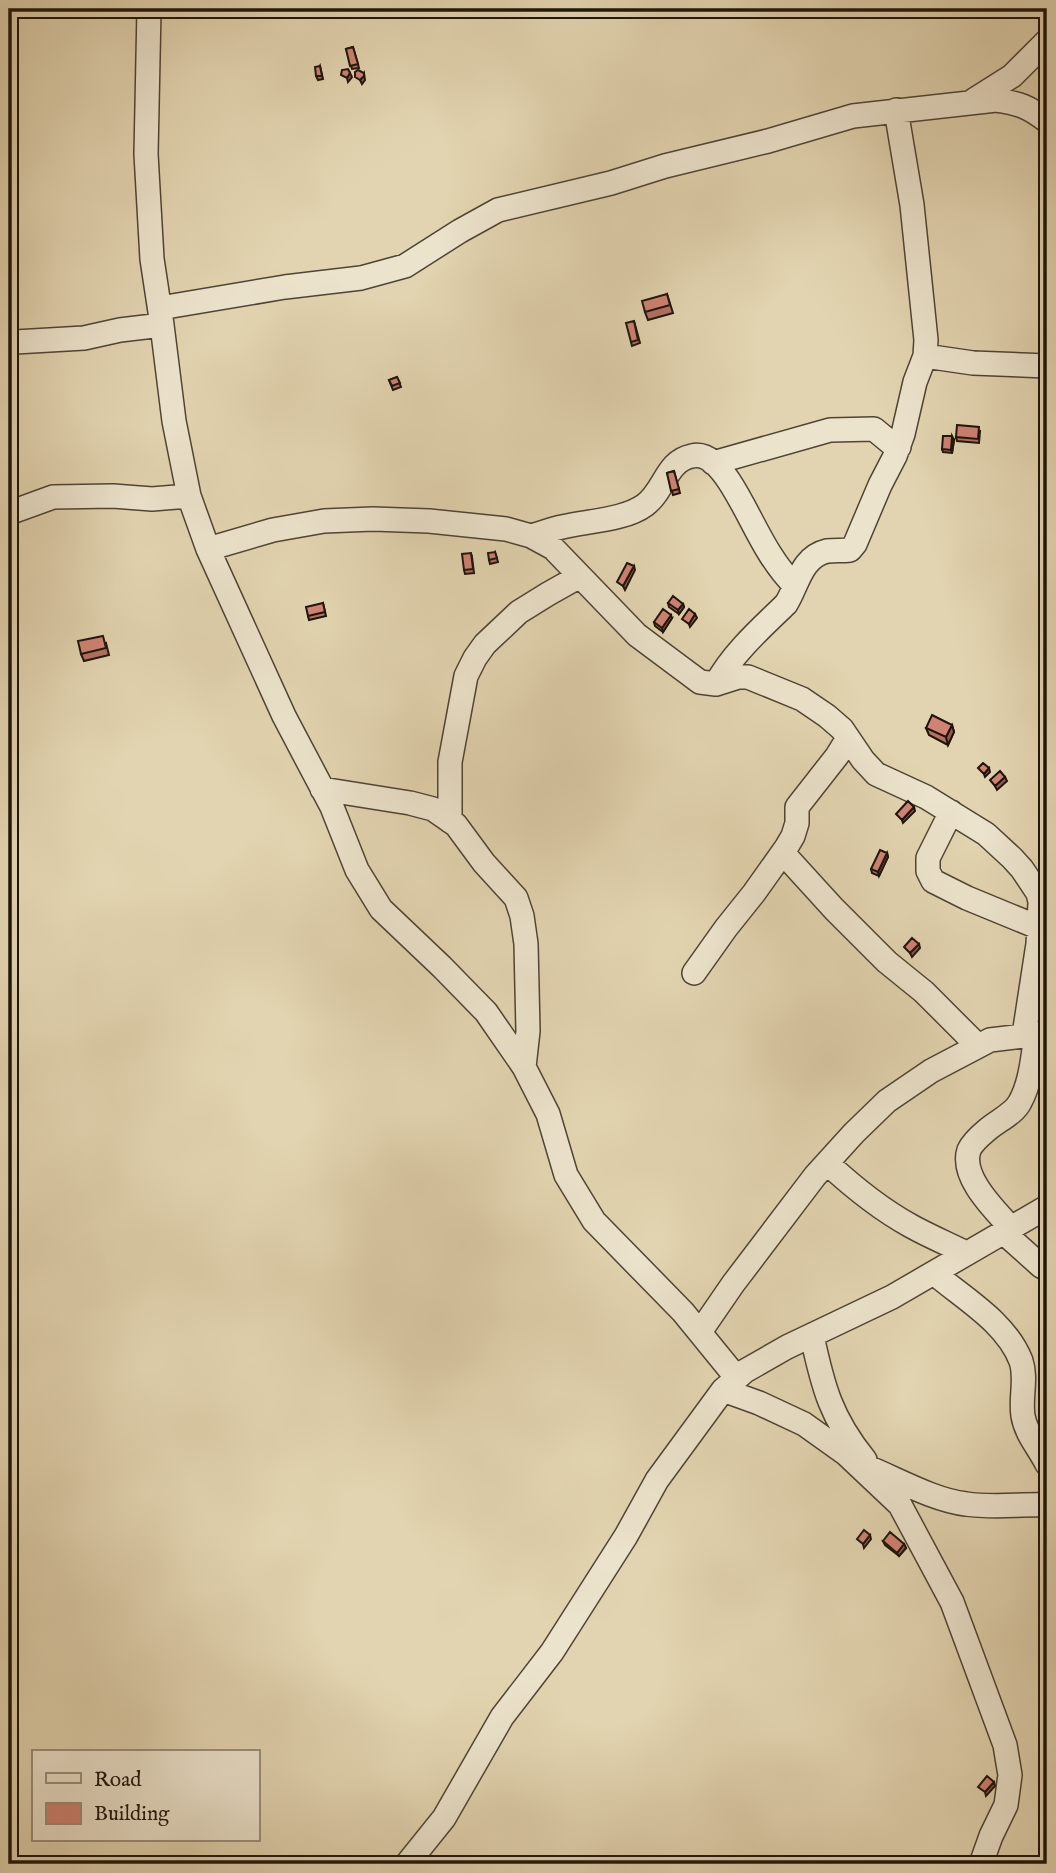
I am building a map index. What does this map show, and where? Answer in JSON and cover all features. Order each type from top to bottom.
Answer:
[{"type":"street","points":[[149,9],[146,154],[152,259],[174,422],[189,496],[208,549],[284,716],[332,807],[357,870],[381,909],[486,1012],[524,1067],[548,1114],[566,1175],[594,1220],[700,1332],[730,1383],[759,1403],[804,1424],[864,1466],[936,1497],[965,1504],[1004,1507],[1047,1505]]},
{"type":"street","points":[[970,103],[1012,75],[1047,41]]},
{"type":"street","points":[[9,340],[15,342],[84,338],[258,291],[362,278],[405,266],[498,210],[611,183],[853,116],[996,100],[1031,108],[1047,121]]},
{"type":"street","points":[[716,684],[739,653],[786,604],[799,574],[816,555],[850,550],[855,544],[899,447],[915,382],[925,356],[926,340],[912,205],[897,110]]},
{"type":"street","points":[[925,356],[974,363],[1047,366]]},
{"type":"street","points":[[713,463],[831,430],[874,429],[899,447]]},
{"type":"street","points":[[531,536],[563,526],[632,512],[646,504],[680,459],[702,455],[729,480],[763,546],[795,586]]},
{"type":"street","points":[[9,513],[53,497],[113,496],[152,499],[189,496]]},
{"type":"street","points":[[208,549],[273,530],[324,521],[373,519],[429,521],[506,529],[531,536],[553,548],[638,635],[700,682],[716,684],[738,677],[748,677],[802,699],[827,716],[876,774],[926,797],[986,834],[1022,869],[1038,892],[1042,937],[1032,1065],[1020,1104],[987,1129],[969,1149],[968,1165],[975,1183],[1007,1230],[1047,1269]]},
{"type":"street","points":[[450,821],[450,762],[466,676],[474,658],[519,612],[580,576]]},
{"type":"street","points":[[694,973],[783,853],[797,823],[797,807],[848,738]]},
{"type":"street","points":[[323,789],[433,809],[457,825],[484,863],[516,898],[526,944],[529,1005],[524,1067]]},
{"type":"street","points":[[951,812],[928,858],[928,872],[933,881],[1042,937]]},
{"type":"street","points":[[783,853],[887,962],[924,992],[978,1046]]},
{"type":"street","points":[[700,1332],[776,1226],[827,1163],[887,1101],[931,1070],[990,1040],[1036,1034]]},
{"type":"street","points":[[827,1163],[858,1192],[900,1219],[966,1253]]},
{"type":"street","points":[[407,1864],[444,1818],[502,1717],[552,1652],[626,1536],[657,1480],[730,1383],[787,1348],[892,1297],[1047,1207]]},
{"type":"street","points":[[934,1273],[1007,1336],[1021,1363],[1024,1382],[1023,1416],[1047,1464]]},
{"type":"street","points":[[812,1335],[819,1371],[841,1428],[864,1466],[900,1505],[952,1602],[1005,1745],[1010,1775],[1006,1805],[981,1864]]},
{"type":"building","points":[[353,47],[358,64],[350,66],[346,49]]},
{"type":"building","points":[[320,66],[322,76],[316,76],[315,67]]},
{"type":"building","points":[[348,69],[350,73],[347,78],[341,75],[342,70]]},
{"type":"building","points":[[358,70],[364,73],[360,80],[355,77]]},
{"type":"building","points":[[667,294],[670,305],[645,312],[642,301]]},
{"type":"building","points":[[634,321],[638,340],[631,342],[626,323]]},
{"type":"building","points":[[397,377],[400,383],[392,386],[389,380]]},
{"type":"building","points":[[957,425],[979,427],[978,439],[956,437]]},
{"type":"building","points":[[943,436],[952,436],[951,450],[942,449]]},
{"type":"building","points":[[674,471],[679,489],[671,491],[667,473]]},
{"type":"building","points":[[495,552],[497,558],[489,560],[488,553]]},
{"type":"building","points":[[471,553],[473,569],[464,570],[462,554]]},
{"type":"building","points":[[627,563],[634,566],[623,586],[617,582]]},
{"type":"building","points":[[673,596],[683,604],[678,610],[668,603]]},
{"type":"building","points":[[323,603],[325,612],[308,616],[306,607]]},
{"type":"building","points":[[663,609],[671,615],[662,628],[654,622]]},
{"type":"building","points":[[689,609],[695,614],[689,624],[682,619]]},
{"type":"building","points":[[103,636],[106,648],[81,654],[78,641]]},
{"type":"building","points":[[932,715],[952,725],[946,737],[926,728]]},
{"type":"building","points":[[983,763],[989,768],[984,774],[978,768]]},
{"type":"building","points":[[1000,771],[1005,777],[995,786],[990,780]]},
{"type":"building","points":[[908,801],[914,807],[902,820],[896,814]]},
{"type":"building","points":[[880,850],[887,853],[878,872],[871,869]]},
{"type":"building","points":[[1041,857],[1047,859],[1043,865],[1040,862]]},
{"type":"building","points":[[912,938],[919,944],[910,953],[904,947]]},
{"type":"building","points":[[864,1530],[870,1535],[863,1544],[857,1539]]},
{"type":"building","points":[[890,1532],[904,1544],[897,1553],[883,1541]]},
{"type":"building","points":[[987,1776],[994,1782],[985,1792],[978,1787]]}]
